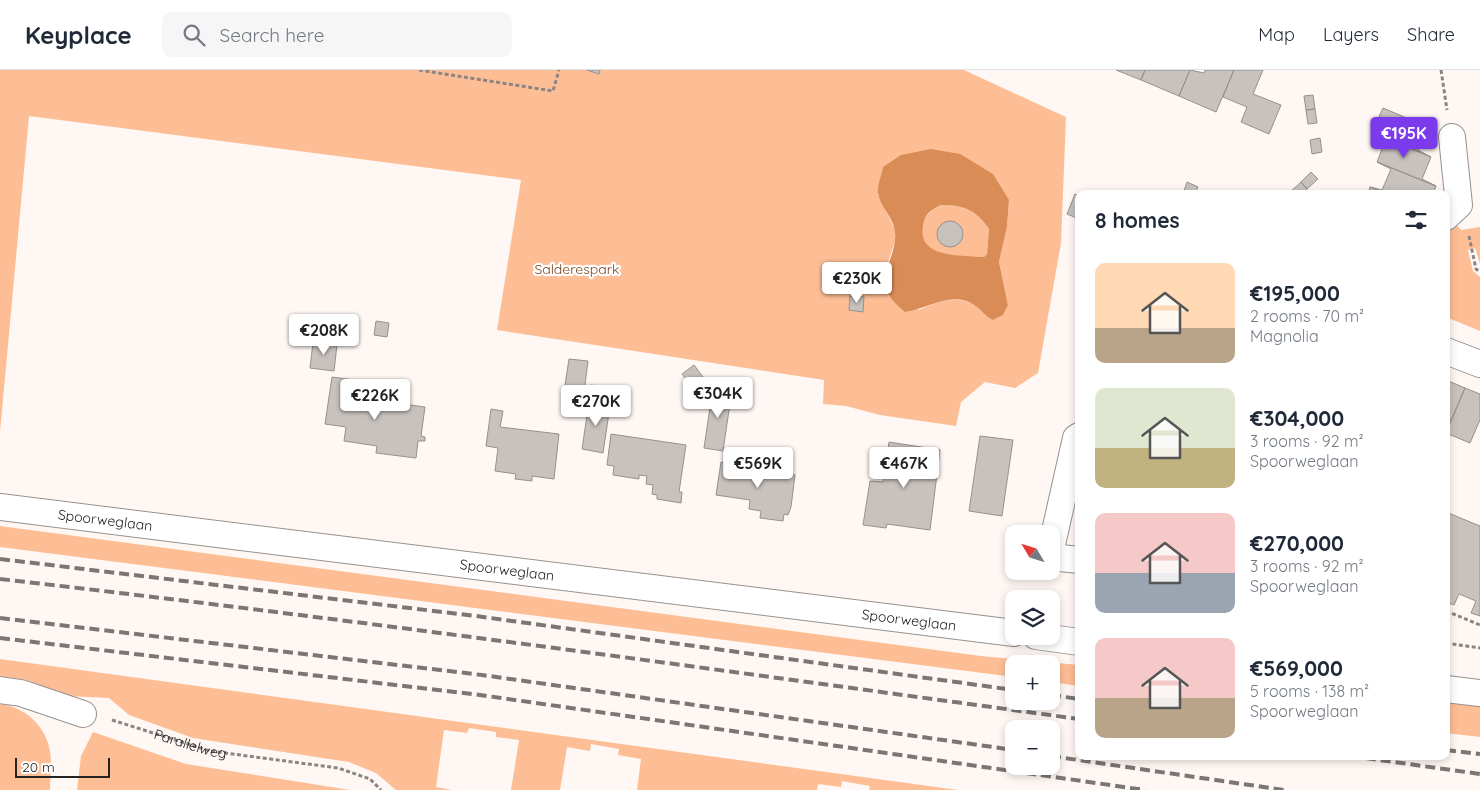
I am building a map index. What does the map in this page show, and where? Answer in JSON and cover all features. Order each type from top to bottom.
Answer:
[{"type":"street","points":[[1450,213],[1458,205],[1452,138]]},
{"type":"street","points":[[1450,353],[1480,364]]},
{"type":"street","points":[[1056,525],[1075,442]]},
{"type":"street","name":"Spoorweglaan","points":[[0,507],[1005,633]]},
{"type":"street","points":[[1060,558],[1075,560]]},
{"type":"street","points":[[1060,639],[1075,641]]},
{"type":"street","points":[[0,690],[21,693],[83,714]]},
{"type":"street","points":[[1450,690],[1480,694]]},
{"type":"path","points":[[419,70],[553,91],[559,70]]},
{"type":"path","points":[[1441,70],[1452,138]]},
{"type":"path","points":[[1450,613],[1480,625]]},
{"type":"path","points":[[1450,644],[1480,648]]},
{"type":"path","name":"Parallelweg","points":[[83,714],[124,722],[210,751],[338,768],[370,779],[381,790]]},
{"type":"green space","name":"Salderespark","points":[[0,70],[964,70],[1066,117],[1061,243],[1038,373],[1015,388],[985,382],[961,402],[956,426],[880,415],[846,406],[823,404],[824,380],[497,330],[521,180],[29,116],[0,432]],"holes":[[[878,194],[1009,200],[1007,227],[999,262],[1008,305],[1003,315],[993,320],[974,305],[960,300],[946,300],[919,310],[885,272],[895,241],[895,230]]]},
{"type":"green space","points":[[941,205],[956,206],[969,210],[979,217],[989,229],[987,254],[984,257],[943,254],[927,245],[923,238],[925,219],[931,211]]},
{"type":"green space","points":[[1454,222],[1461,230],[1480,227],[1480,264],[1475,248],[1468,250],[1473,271],[1480,277],[1480,331],[1450,319],[1450,226]]},
{"type":"green space","points":[[0,526],[1005,658],[1005,676],[0,547]]},
{"type":"green space","points":[[0,659],[958,790],[869,790],[870,786],[842,781],[841,787],[818,784],[817,790],[637,790],[641,759],[618,755],[619,749],[591,744],[590,751],[567,747],[560,790],[511,790],[519,740],[496,737],[496,732],[469,728],[467,733],[444,730],[436,787],[452,790],[396,790],[376,773],[349,762],[193,738],[129,715],[109,698],[66,696],[27,680],[0,676]]},
{"type":"green space","points":[[1060,663],[1075,665],[1075,685],[1060,683]]},
{"type":"green space","points":[[1450,702],[1480,706],[1480,737],[1450,733]]},
{"type":"green space","points":[[0,704],[18,709],[26,714],[33,719],[44,734],[51,756],[50,790],[0,790]]},
{"type":"green space","points":[[93,732],[186,764],[350,790],[77,790],[81,756]]},
{"type":"shaded area","points":[[931,149],[960,154],[993,174],[1009,200],[1007,227],[999,262],[1008,305],[1003,315],[993,320],[974,305],[957,299],[905,312],[893,301],[887,291],[885,281],[895,243],[895,232],[892,222],[881,203],[878,190],[883,167],[901,155]],"holes":[[[941,205],[956,206],[969,210],[979,217],[989,229],[987,254],[984,257],[943,253],[927,245],[923,237],[926,216]]]},
{"type":"building","points":[[587,70],[600,70],[599,74]]},
{"type":"building","points":[[1116,70],[1145,70],[1141,80]]},
{"type":"building","points":[[1145,70],[1190,70],[1179,96],[1141,80]]},
{"type":"building","points":[[1190,70],[1204,73],[1205,70],[1234,70],[1216,112],[1179,96]]},
{"type":"building","points":[[1234,70],[1263,70],[1253,94],[1281,105],[1269,134],[1241,122],[1247,107],[1223,97]]},
{"type":"building","points":[[1313,95],[1315,109],[1306,110],[1304,96]]},
{"type":"building","points":[[1383,108],[1428,127],[1418,150],[1431,157],[1372,132]]},
{"type":"building","points":[[1315,109],[1317,123],[1308,124],[1306,110]]},
{"type":"building","points":[[1372,132],[1431,157],[1422,179],[1436,186],[1377,162],[1386,139]]},
{"type":"building","points":[[1320,138],[1322,152],[1312,154],[1310,140]]},
{"type":"building","points":[[1377,162],[1436,186],[1434,190],[1382,190],[1391,169]]},
{"type":"building","points":[[1311,172],[1318,179],[1307,189],[1301,182]]},
{"type":"building","points":[[1187,182],[1198,187],[1197,190],[1184,190]]},
{"type":"building","points":[[1301,182],[1307,189],[1306,190],[1292,190]]},
{"type":"building","points":[[1075,194],[1075,217],[1067,214]]},
{"type":"building","points":[[950,221],[959,225],[963,234],[959,243],[950,247],[941,243],[937,234],[941,225]]},
{"type":"building","points":[[850,296],[864,297],[863,312],[849,310]]},
{"type":"building","points":[[376,321],[389,323],[387,337],[374,335]]},
{"type":"building","points":[[313,342],[337,345],[334,371],[310,368]]},
{"type":"building","points":[[569,359],[588,361],[582,408],[562,405]]},
{"type":"building","points":[[694,365],[703,377],[691,386],[682,374]]},
{"type":"building","points":[[332,377],[354,380],[352,397],[425,407],[421,436],[425,437],[425,441],[418,441],[416,458],[376,453],[377,446],[344,441],[346,427],[325,424]]},
{"type":"building","points":[[1450,382],[1465,388],[1450,423]]},
{"type":"building","points":[[591,385],[609,388],[606,400],[589,397]]},
{"type":"building","points":[[713,387],[732,390],[723,451],[704,448]]},
{"type":"building","points":[[1465,388],[1480,394],[1480,420],[1470,443],[1450,435],[1450,424]]},
{"type":"building","points":[[589,402],[610,406],[603,453],[582,449]]},
{"type":"building","points":[[491,409],[503,411],[500,427],[559,434],[554,479],[532,476],[532,481],[515,479],[516,474],[495,471],[498,448],[486,446]]},
{"type":"building","points":[[611,434],[686,445],[679,492],[682,492],[681,503],[657,499],[657,495],[652,494],[653,485],[646,484],[647,476],[639,475],[639,479],[613,475],[614,466],[607,465]]},
{"type":"building","points":[[980,436],[1013,440],[1002,516],[969,511]]},
{"type":"building","points":[[889,442],[940,450],[930,530],[887,524],[886,528],[863,525],[870,481],[883,482]]},
{"type":"building","points":[[721,462],[795,475],[791,507],[788,515],[784,514],[783,521],[760,518],[761,511],[749,509],[750,500],[716,495]]},
{"type":"building","points":[[1450,514],[1480,526],[1480,616],[1471,613],[1476,601],[1459,594],[1454,605],[1450,604]]},
{"type":"railway","points":[[0,559],[476,616],[1005,689]]},
{"type":"railway","points":[[0,579],[405,628],[1075,718]]},
{"type":"railway","points":[[0,618],[482,675],[1005,749]]},
{"type":"railway","points":[[0,638],[480,695],[1145,790]]},
{"type":"railway","points":[[1060,696],[1075,698]]},
{"type":"railway","points":[[1450,750],[1480,754]]},
{"type":"railway","points":[[1060,757],[1075,760]]},
{"type":"railway","points":[[1078,760],[1284,790]]},
{"type":"railway","points":[[1380,760],[1480,774]]}]
